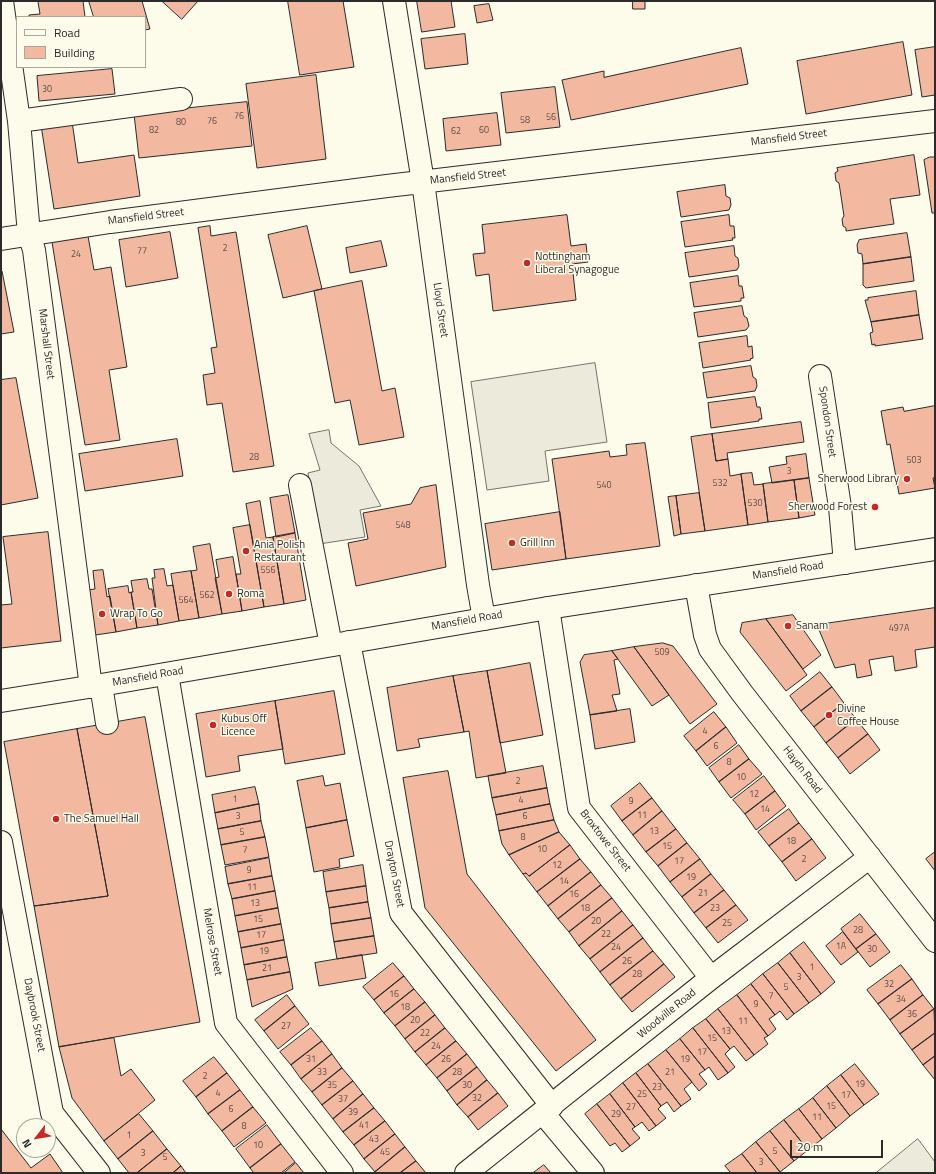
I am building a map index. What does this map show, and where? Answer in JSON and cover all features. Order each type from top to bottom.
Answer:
[{"type":"main road","name":"Marshall Street","points":[[2,1],[19,121],[29,234],[34,250],[96,686],[107,723]]},
{"type":"main road","name":"Lloyd Street","points":[[394,1],[423,182],[476,577],[484,619]]},
{"type":"main road","points":[[19,121],[181,99]]},
{"type":"main road","name":"Mansfield Street","points":[[1,239],[110,222],[423,182],[935,121]]},
{"type":"main road","name":"Spondon Street","points":[[820,376],[840,507],[845,563]]},
{"type":"main road","name":"Drayton Street","points":[[300,485],[316,565],[340,643],[402,913],[593,1173]]},
{"type":"main road","points":[[316,565],[329,542]]},
{"type":"main road","name":"Mansfield Road","points":[[1,701],[167,674],[548,608],[935,548]]},
{"type":"main road","name":"Haydn Road","points":[[696,585],[705,635],[710,649],[742,693],[932,934]]},
{"type":"main road","name":"Broxtowe Street","points":[[548,608],[579,808],[712,978]]},
{"type":"main road","name":"Melrose Street","points":[[167,674],[226,1023],[342,1173]]},
{"type":"main road","name":"Daybrook Street","points":[[1,842],[9,927],[52,1113],[99,1173]]},
{"type":"main road","name":"Woodville Road","points":[[466,1173],[548,1110],[712,978],[870,857]]},
{"type":"shaded area","points":[[595,363],[607,442],[545,451],[549,481],[487,490],[471,382]]},
{"type":"shaded area","points":[[329,430],[331,443],[359,466],[381,506],[360,510],[365,537],[319,544],[308,473],[320,470],[309,434]]},
{"type":"shaded area","points":[[918,1139],[935,1162],[935,1173],[876,1173]]},
{"type":"building","points":[[83,1],[85,16],[29,16],[40,14],[38,2]]},
{"type":"building","points":[[89,1],[142,1],[150,29],[146,30],[146,16],[94,16]]},
{"type":"building","points":[[162,1],[198,1],[182,19]]},
{"type":"building","points":[[288,1],[343,1],[354,67],[300,75]]},
{"type":"building","points":[[417,1],[451,1],[455,27],[422,32]]},
{"type":"building","points":[[633,1],[645,1],[645,9],[633,9]]},
{"type":"building","points":[[489,4],[493,20],[477,23],[474,6]]},
{"type":"building","points":[[465,34],[468,64],[425,69],[421,39]]},
{"type":"building","points":[[903,42],[912,95],[806,114],[797,61]]},
{"type":"building","points":[[935,47],[935,95],[922,97],[915,50]]},
{"type":"building","points":[[741,48],[748,84],[571,120],[562,80],[604,71],[604,77]]},
{"type":"building","points":[[112,69],[115,94],[39,101],[37,76]]},
{"type":"building","points":[[316,75],[326,159],[257,168],[246,84]]},
{"type":"building","points":[[555,87],[560,127],[506,133],[501,93]]},
{"type":"building","points":[[247,102],[252,146],[139,158],[134,114]]},
{"type":"building","points":[[497,113],[501,145],[446,151],[443,119]]},
{"type":"building","points":[[72,121],[78,163],[134,155],[140,196],[54,209],[41,125]]},
{"type":"building","points":[[914,155],[920,195],[890,199],[894,224],[846,231],[846,228],[843,226],[842,219],[844,216],[839,183],[836,181],[835,173],[838,171],[837,168]]},
{"type":"building","points":[[930,157],[935,157],[935,213],[932,213],[924,160]]},
{"type":"building","points":[[725,185],[726,196],[730,198],[731,205],[729,210],[681,217],[677,192]]},
{"type":"building","name":"Nottingham Liberal Synagogue","points":[[567,215],[571,246],[586,244],[588,262],[572,264],[576,300],[493,311],[489,274],[476,276],[473,254],[485,253],[482,225]]},
{"type":"building","points":[[729,215],[730,226],[734,226],[735,238],[732,238],[733,240],[685,247],[681,222]]},
{"type":"building","points":[[210,226],[211,236],[236,232],[274,466],[233,472],[222,403],[207,405],[203,375],[215,373],[211,348],[217,347],[198,228]]},
{"type":"building","points":[[307,226],[322,289],[283,298],[268,235]]},
{"type":"building","points":[[170,232],[178,278],[126,287],[119,240]]},
{"type":"building","points":[[907,233],[911,257],[863,264],[862,254],[858,253],[857,245],[859,240]]},
{"type":"building","points":[[88,236],[94,270],[111,267],[127,367],[109,370],[120,440],[85,445],[52,242]]},
{"type":"building","points":[[381,241],[387,266],[350,273],[346,248]]},
{"type":"building","points":[[734,246],[735,256],[738,258],[739,266],[737,270],[689,277],[685,253]]},
{"type":"building","points":[[911,257],[914,281],[866,288],[863,285],[863,264]]},
{"type":"building","points":[[1,271],[14,332],[1,334]]},
{"type":"building","points":[[738,276],[739,286],[742,286],[744,298],[741,298],[741,301],[694,307],[690,283]]},
{"type":"building","points":[[362,281],[382,391],[395,388],[404,437],[359,445],[350,400],[335,403],[314,291]]},
{"type":"building","points":[[916,291],[919,315],[871,322],[865,300],[868,300],[868,298]]},
{"type":"building","points":[[742,306],[744,316],[747,318],[749,326],[746,330],[698,337],[694,313]]},
{"type":"building","points":[[919,315],[923,339],[875,346],[875,344],[872,345],[870,333],[873,332],[871,322]]},
{"type":"building","points":[[747,336],[748,347],[752,346],[753,358],[750,359],[751,360],[703,368],[699,343]]},
{"type":"building","points":[[751,366],[753,377],[756,379],[757,386],[755,391],[707,398],[703,373]]},
{"type":"building","points":[[16,378],[38,498],[1,505],[1,380]]},
{"type":"building","points":[[755,397],[757,407],[760,407],[762,419],[759,419],[759,421],[711,428],[708,403]]},
{"type":"building","points":[[935,406],[935,477],[933,478],[935,488],[899,494],[890,444],[887,445],[881,411],[903,407],[904,411]]},
{"type":"building","points":[[801,422],[804,442],[727,453],[728,459],[716,461],[712,434]]},
{"type":"building","points":[[712,434],[716,461],[728,459],[730,476],[741,474],[748,525],[705,531],[691,437]]},
{"type":"building","points":[[177,439],[183,476],[85,491],[79,454]]},
{"type":"building","points":[[645,443],[660,546],[566,559],[552,459],[609,451],[610,457],[627,455],[626,445]]},
{"type":"building","points":[[806,454],[809,478],[772,483],[769,467],[787,464],[786,457]]},
{"type":"building","points":[[752,473],[754,485],[763,484],[768,522],[748,525],[741,474]]},
{"type":"building","points":[[809,478],[815,515],[799,518],[794,480]]},
{"type":"building","points":[[794,480],[799,518],[768,522],[763,484]]},
{"type":"building","points":[[436,485],[446,567],[356,586],[348,543],[368,539],[363,513],[411,504],[420,488]]},
{"type":"building","points":[[699,493],[705,531],[681,534],[676,496]]},
{"type":"building","points":[[288,495],[295,533],[276,537],[270,498]]},
{"type":"building","points":[[676,496],[681,534],[674,536],[668,497]]},
{"type":"building","points":[[260,501],[266,538],[273,537],[284,604],[264,607],[246,504]]},
{"type":"building","points":[[560,512],[566,559],[492,570],[485,524]]},
{"type":"building","name":"Ania Polish Restaurant","points":[[250,525],[264,607],[242,611],[236,574],[241,574],[233,528]]},
{"type":"building","points":[[48,532],[61,641],[1,648],[1,605],[12,604],[3,537]]},
{"type":"building","points":[[295,533],[306,600],[284,604],[273,537]]},
{"type":"building","points":[[210,544],[222,614],[199,618],[191,571],[197,570],[193,547]]},
{"type":"building","name":"Roma","points":[[233,557],[242,611],[222,614],[215,578],[219,577],[216,560]]},
{"type":"building","points":[[164,569],[167,586],[173,585],[179,621],[158,625],[152,578],[155,578],[154,570]]},
{"type":"building","name":"Wrap To Go","points":[[103,570],[107,597],[110,596],[116,632],[95,635],[87,590],[95,589],[93,571]]},
{"type":"building","points":[[191,571],[199,618],[179,621],[171,574]]},
{"type":"building","points":[[147,579],[149,589],[152,589],[158,625],[137,628],[131,592],[133,592],[131,581]]},
{"type":"building","points":[[128,586],[129,593],[131,592],[137,628],[116,632],[108,589]]},
{"type":"building","points":[[935,608],[935,647],[915,650],[917,667],[895,671],[893,656],[869,660],[872,675],[857,678],[855,664],[835,668],[817,625]]},
{"type":"building","points":[[793,615],[821,655],[803,669],[766,619]]},
{"type":"building","points":[[766,619],[807,675],[786,691],[740,632],[742,623]]},
{"type":"building","points":[[663,643],[673,646],[717,704],[690,724],[634,647]]},
{"type":"building","points":[[634,647],[669,695],[652,706],[612,651]]},
{"type":"building","points":[[612,651],[618,659],[614,660],[620,694],[612,695],[617,711],[590,715],[580,662],[584,655]]},
{"type":"building","points":[[530,663],[543,735],[500,743],[487,671]]},
{"type":"building","points":[[487,671],[506,773],[476,778],[469,731],[464,732],[453,676]]},
{"type":"building","points":[[820,672],[832,687],[801,711],[790,696]]},
{"type":"building","points":[[453,676],[464,732],[418,739],[420,747],[397,751],[387,688]]},
{"type":"building","points":[[832,687],[844,703],[814,727],[801,711]]},
{"type":"building","points":[[334,691],[345,754],[285,764],[275,701]]},
{"type":"building","points":[[275,701],[283,749],[238,756],[240,771],[206,777],[196,714]]},
{"type":"building","points":[[844,703],[856,719],[826,743],[814,727]]},
{"type":"building","points":[[630,709],[635,742],[595,749],[590,715]]},
{"type":"building","points":[[714,712],[726,727],[696,751],[684,736]]},
{"type":"building","points":[[145,717],[200,1022],[59,1047],[34,906],[108,896],[77,729]]},
{"type":"building","points":[[856,719],[868,734],[838,758],[826,743]]},
{"type":"building","points":[[726,727],[737,743],[707,766],[696,751]]},
{"type":"building","name":"The Samuel Hall","points":[[77,729],[108,896],[34,906],[4,742]]},
{"type":"building","points":[[868,734],[880,750],[850,774],[838,758]]},
{"type":"building","points":[[739,745],[749,759],[719,782],[709,768]]},
{"type":"building","points":[[749,759],[762,774],[731,798],[719,782]]},
{"type":"building","points":[[543,766],[547,788],[492,798],[488,776]]},
{"type":"building","points":[[448,771],[467,874],[596,1040],[556,1071],[425,908],[403,778]]},
{"type":"building","points":[[323,776],[325,786],[340,783],[347,820],[306,828],[297,781]]},
{"type":"building","points":[[764,776],[775,791],[745,814],[733,800]]},
{"type":"building","points":[[640,783],[652,798],[622,821],[611,806]]},
{"type":"building","points":[[255,787],[259,804],[215,813],[212,795]]},
{"type":"building","points":[[547,788],[550,804],[496,815],[492,798]]},
{"type":"building","points":[[775,791],[786,806],[756,830],[745,814]]},
{"type":"building","points":[[652,798],[662,811],[633,835],[622,821]]},
{"type":"building","points":[[259,804],[261,821],[218,829],[215,813]]},
{"type":"building","points":[[550,804],[554,820],[499,831],[496,815]]},
{"type":"building","points":[[789,809],[799,823],[769,846],[758,832]]},
{"type":"building","points":[[662,811],[676,829],[646,852],[633,835]]},
{"type":"building","points":[[347,820],[354,856],[339,859],[340,867],[314,872],[306,828]]},
{"type":"building","points":[[554,820],[559,832],[509,855],[502,844],[499,831]]},
{"type":"building","points":[[261,821],[265,837],[221,845],[218,829]]},
{"type":"building","points":[[799,823],[812,839],[782,862],[769,846]]},
{"type":"building","points":[[676,829],[687,843],[658,866],[646,852]]},
{"type":"building","points":[[559,832],[570,845],[529,876],[526,873],[523,874],[509,855]]},
{"type":"building","points":[[265,837],[269,857],[225,865],[221,845]]},
{"type":"building","points":[[812,839],[826,858],[796,881],[782,862]]},
{"type":"building","points":[[687,843],[700,859],[670,882],[658,866]]},
{"type":"building","points":[[570,845],[580,859],[537,892],[523,874],[526,873],[529,876]]},
{"type":"building","points":[[935,852],[935,871],[926,859]]},
{"type":"building","points":[[269,858],[272,876],[228,884],[225,867]]},
{"type":"building","points":[[580,859],[591,872],[548,906],[537,892]]},
{"type":"building","points":[[700,859],[711,874],[682,897],[670,882]]},
{"type":"building","points":[[363,865],[366,886],[326,892],[323,872]]},
{"type":"building","points":[[591,872],[601,885],[558,919],[548,906]]},
{"type":"building","points":[[711,874],[724,890],[694,913],[682,897]]},
{"type":"building","points":[[272,876],[275,891],[232,899],[228,884]]},
{"type":"building","points":[[601,885],[612,898],[569,932],[558,919]]},
{"type":"building","points":[[366,886],[368,902],[329,908],[326,892]]},
{"type":"building","points":[[724,890],[736,905],[706,928],[694,913]]},
{"type":"building","points":[[275,891],[278,908],[235,916],[232,899]]},
{"type":"building","points":[[612,898],[622,911],[579,946],[569,932]]},
{"type":"building","points":[[368,902],[371,918],[331,924],[329,908]]},
{"type":"building","points":[[736,905],[748,920],[718,943],[706,928]]},
{"type":"building","points":[[278,908],[281,924],[238,932],[235,916]]},
{"type":"building","points":[[622,911],[633,925],[590,959],[579,946]]},
{"type":"building","points":[[860,914],[876,934],[856,949],[841,929]]},
{"type":"building","points":[[371,918],[374,936],[334,942],[331,924]]},
{"type":"building","points":[[281,924],[284,940],[241,948],[238,932]]},
{"type":"building","points":[[633,925],[643,938],[600,972],[590,959]]},
{"type":"building","points":[[843,932],[858,952],[841,965],[826,946]]},
{"type":"building","points":[[876,934],[890,952],[870,967],[856,949]]},
{"type":"building","points":[[374,936],[377,953],[337,959],[334,942]]},
{"type":"building","points":[[643,938],[653,951],[610,985],[600,972]]},
{"type":"building","points":[[284,940],[287,957],[244,965],[241,948]]},
{"type":"building","points":[[804,942],[835,982],[821,994],[790,953]]},
{"type":"building","points":[[653,951],[664,964],[621,999],[610,985]]},
{"type":"building","points":[[790,953],[821,994],[809,1003],[778,963]]},
{"type":"building","points":[[362,955],[366,978],[319,986],[315,963]]},
{"type":"building","points":[[287,957],[290,972],[247,980],[244,965]]},
{"type":"building","points":[[393,963],[404,976],[374,1000],[363,987]]},
{"type":"building","points":[[778,963],[809,1003],[794,1014],[763,974]]},
{"type":"building","points":[[664,964],[675,977],[632,1012],[621,999]]},
{"type":"building","points":[[901,965],[912,979],[878,1004],[867,990]]},
{"type":"building","points":[[290,972],[293,989],[252,1007],[247,980]]},
{"type":"building","points":[[763,974],[794,1014],[787,1020],[780,1011],[775,1015],[751,984]]},
{"type":"building","points":[[404,976],[414,989],[384,1013],[374,1000]]},
{"type":"building","points":[[912,979],[923,995],[890,1020],[878,1004]]},
{"type":"building","points":[[751,984],[775,1015],[769,1019],[776,1029],[768,1036],[737,995]]},
{"type":"building","points":[[414,989],[425,1002],[395,1026],[384,1013]]},
{"type":"building","points":[[287,995],[295,1006],[264,1031],[255,1020]]},
{"type":"building","points":[[737,995],[768,1036],[764,1038],[768,1044],[754,1055],[718,1009]]},
{"type":"building","points":[[923,995],[934,1009],[900,1034],[890,1020]]},
{"type":"building","points":[[425,1002],[435,1015],[405,1039],[395,1026]]},
{"type":"building","points":[[295,1006],[309,1024],[278,1049],[264,1031]]},
{"type":"building","points":[[718,1009],[754,1055],[746,1061],[734,1046],[730,1049],[706,1019]]},
{"type":"building","points":[[934,1009],[935,1033],[912,1050],[900,1034]]},
{"type":"building","points":[[435,1015],[445,1028],[415,1052],[405,1039]]},
{"type":"building","points":[[706,1019],[730,1049],[725,1054],[735,1067],[728,1073],[693,1028]]},
{"type":"building","points":[[311,1028],[322,1041],[291,1065],[280,1052]]},
{"type":"building","points":[[445,1028],[456,1041],[426,1065],[415,1052]]},
{"type":"building","points":[[693,1028],[728,1073],[718,1080],[709,1067],[705,1070],[680,1039]]},
{"type":"building","points":[[935,1033],[935,1056],[923,1065],[912,1050]]},
{"type":"building","points":[[114,1038],[121,1076],[131,1069],[155,1100],[104,1141],[72,1098],[59,1047]]},
{"type":"building","points":[[680,1039],[705,1070],[699,1074],[707,1084],[699,1091],[666,1050]]},
{"type":"building","points":[[322,1041],[332,1054],[301,1079],[291,1065]]},
{"type":"building","points":[[456,1041],[467,1054],[437,1078],[426,1065]]},
{"type":"building","points":[[666,1050],[692,1082],[684,1089],[691,1099],[681,1106],[648,1064]]},
{"type":"building","points":[[332,1054],[342,1068],[312,1092],[301,1079]]},
{"type":"building","points":[[467,1054],[477,1067],[447,1091],[437,1078]]},
{"type":"building","points":[[935,1056],[935,1080],[923,1065]]},
{"type":"building","points":[[214,1057],[227,1073],[196,1097],[183,1081]]},
{"type":"building","points":[[648,1064],[681,1106],[674,1112],[667,1102],[661,1106],[636,1073]]},
{"type":"building","points":[[855,1064],[879,1094],[864,1105],[841,1075]]},
{"type":"building","points":[[477,1067],[487,1080],[457,1105],[447,1091]]},
{"type":"building","points":[[342,1068],[353,1081],[322,1105],[312,1092]]},
{"type":"building","points":[[227,1073],[240,1090],[208,1114],[196,1097]]},
{"type":"building","points":[[636,1073],[661,1106],[658,1109],[666,1118],[656,1126],[623,1083]]},
{"type":"building","points":[[841,1075],[864,1105],[850,1116],[827,1086]]},
{"type":"building","points":[[487,1080],[498,1093],[468,1117],[457,1105]]},
{"type":"building","points":[[353,1081],[363,1094],[333,1119],[322,1105]]},
{"type":"building","points":[[623,1083],[656,1126],[649,1131],[642,1122],[635,1127],[610,1094]]},
{"type":"building","points":[[827,1086],[850,1116],[836,1128],[813,1098]]},
{"type":"building","points":[[240,1090],[253,1107],[222,1131],[208,1114]]},
{"type":"building","points":[[498,1093],[508,1106],[478,1130],[468,1117]]},
{"type":"building","points":[[363,1094],[374,1108],[343,1132],[333,1119]]},
{"type":"building","points":[[610,1094],[635,1127],[632,1129],[640,1138],[630,1146],[597,1104]]},
{"type":"building","points":[[813,1098],[836,1128],[822,1139],[799,1109]]},
{"type":"building","points":[[597,1104],[630,1146],[622,1152],[615,1143],[610,1146],[585,1114]]},
{"type":"building","points":[[253,1107],[266,1123],[234,1147],[222,1131]]},
{"type":"building","points":[[374,1108],[385,1121],[354,1145],[343,1132]]},
{"type":"building","points":[[799,1109],[822,1139],[808,1150],[784,1120]]},
{"type":"building","points":[[139,1114],[153,1131],[118,1159],[104,1141]]},
{"type":"building","points":[[784,1120],[808,1150],[794,1161],[770,1131]]},
{"type":"building","points":[[385,1121],[395,1134],[364,1159],[354,1145]]},
{"type":"building","points":[[267,1125],[281,1144],[250,1168],[236,1149]]},
{"type":"building","points":[[1,1129],[16,1148],[16,1158],[23,1158],[31,1168],[45,1158],[53,1158],[63,1173],[1,1173]]},
{"type":"building","points":[[153,1131],[167,1149],[137,1173],[129,1173],[118,1159]]},
{"type":"building","points":[[770,1131],[794,1161],[780,1172],[756,1142]]},
{"type":"building","points":[[395,1134],[405,1147],[375,1172],[364,1159]]},
{"type":"building","points":[[756,1142],[780,1172],[757,1173],[742,1154]]},
{"type":"building","points":[[281,1144],[295,1162],[281,1173],[254,1173],[250,1168]]},
{"type":"building","points":[[405,1147],[416,1161],[400,1173],[375,1172]]},
{"type":"building","points":[[167,1149],[181,1166],[173,1173],[137,1173]]},
{"type":"building","points":[[742,1154],[757,1173],[731,1173],[725,1166]]},
{"type":"building","points":[[416,1161],[426,1173],[400,1173]]},
{"type":"building","points":[[296,1163],[304,1173],[284,1173]]},
{"type":"building","points":[[544,1165],[551,1173],[533,1173]]},
{"type":"building","points":[[181,1166],[186,1173],[173,1173]]},
{"type":"place","name":"Nottingham Liberal Synagogue","points":[[527,263]]},
{"type":"place","name":"Sherwood Library","points":[[907,479]]},
{"type":"place","name":"Sherwood Forest","points":[[875,507]]},
{"type":"place","name":"Grill Inn","points":[[512,543]]},
{"type":"place","name":"Ania Polish Restaurant","points":[[246,551]]},
{"type":"place","name":"Roma","points":[[229,594]]},
{"type":"place","name":"Wrap To Go","points":[[102,614]]},
{"type":"place","name":"Sanam","points":[[788,626]]},
{"type":"place","name":"Divine Coffee House","points":[[829,715]]},
{"type":"place","name":"Kubus Off Licence","points":[[213,725]]},
{"type":"place","name":"The Samuel Hall","points":[[56,819]]}]
